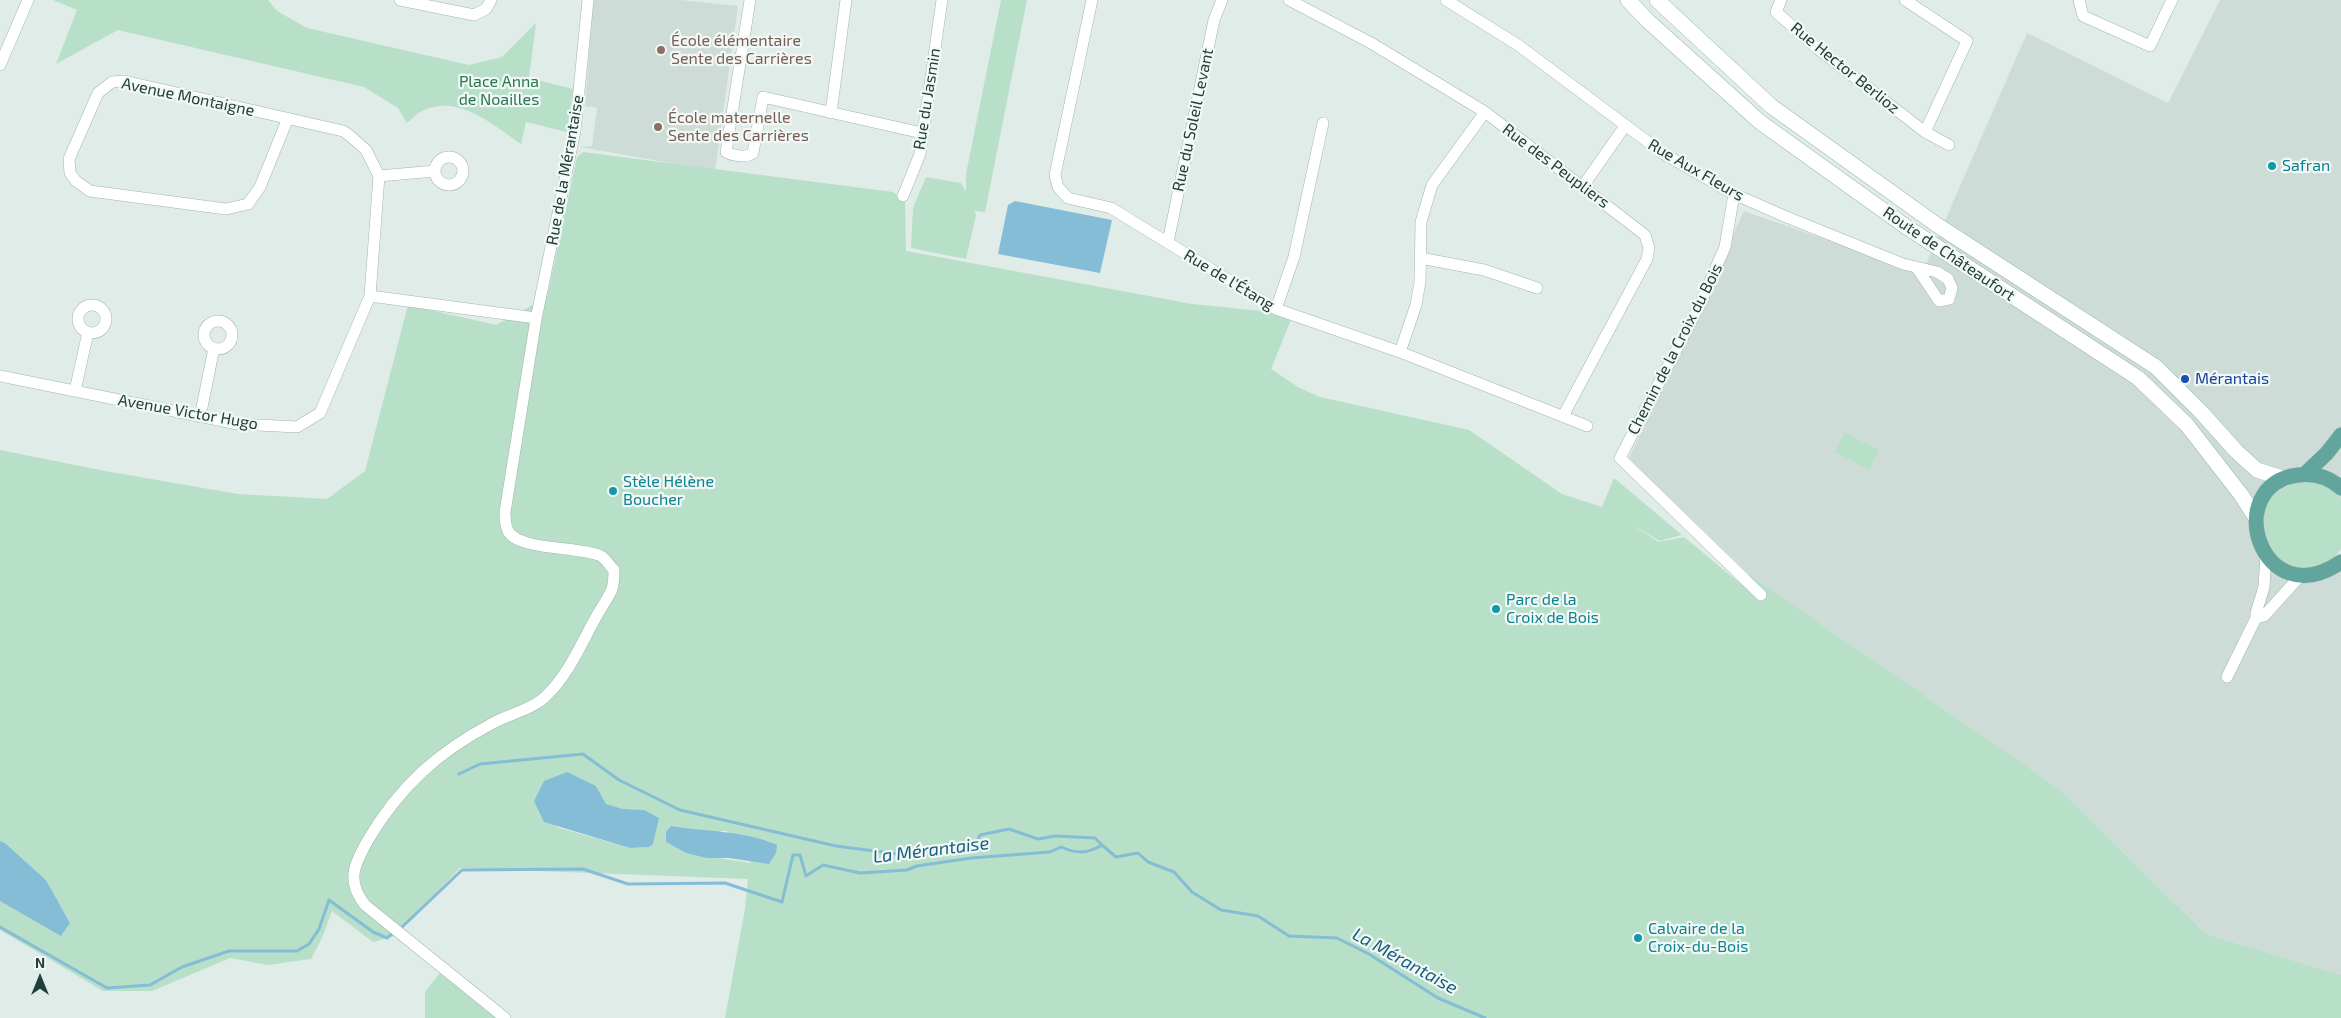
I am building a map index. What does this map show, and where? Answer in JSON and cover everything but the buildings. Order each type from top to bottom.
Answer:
[{"type":"main road","name":"Route de Châteaufort","points":[[1628,0],[1648,21],[1760,122],[1905,226],[2138,378],[2187,425],[2242,496],[2256,518]]},
{"type":"main road","name":"Route de Châteaufort","points":[[1657,0],[1771,106],[1937,225],[2156,367],[2202,413],[2237,452],[2258,470],[2285,479]]},
{"type":"main road","points":[[2305,474],[2327,454],[2341,435]]},
{"type":"main road","points":[[2337,568],[2320,574],[2300,575],[2287,572],[2266,555],[2258,542],[2256,518],[2265,495],[2285,479],[2305,474],[2323,477],[2340,484]]},
{"type":"street","points":[[0,65],[28,0]]},
{"type":"street","points":[[400,0],[474,15],[486,9],[491,0]]},
{"type":"street","name":"Rue de la Mérantaise","points":[[505,1018],[365,905],[354,888],[356,865],[385,812],[397,796],[438,756],[495,722],[546,697],[564,675],[611,590],[614,570],[602,557],[583,550],[529,543],[515,538],[508,532],[505,522],[505,512],[537,314],[575,132],[588,0]]},
{"type":"street","points":[[750,0],[725,150],[728,154],[748,156],[753,153],[764,97],[922,133]]},
{"type":"street","points":[[831,113],[846,0]]},
{"type":"street","name":"Rue du Jasmin","points":[[903,196],[920,154],[942,0]]},
{"type":"street","name":"Rue de l'Étang","points":[[1092,0],[1055,175],[1058,187],[1068,198],[1111,208],[1276,309],[1400,352],[1587,426]]},
{"type":"street","name":"Rue du Soleil Levant","points":[[1168,242],[1214,20],[1222,0]]},
{"type":"street","name":"Rue des Peupliers","points":[[1289,0],[1370,43],[1484,112],[1645,235],[1649,248],[1647,259],[1563,416]]},
{"type":"street","name":"Rue Aux Fleurs","points":[[1446,0],[1518,45],[1664,154],[1734,194],[1792,220],[1917,268]]},
{"type":"street","name":"Rue Hector Berlioz","points":[[1781,0],[1776,12],[1818,49],[1925,132],[1949,145]]},
{"type":"street","points":[[1906,0],[1967,41],[1925,132]]},
{"type":"street","points":[[2079,0],[2083,16],[2150,46],[2172,0]]},
{"type":"street","name":"Avenue Montaigne","points":[[288,118],[260,187],[248,204],[226,209],[90,191],[76,181],[70,172],[69,159],[98,93],[112,82],[124,81],[288,118],[343,131],[366,150],[379,176]]},
{"type":"street","points":[[1400,352],[1416,305],[1421,222],[1432,185],[1484,112]]},
{"type":"street","points":[[1276,309],[1294,257],[1322,122]]},
{"type":"street","points":[[1583,186],[1625,126]]},
{"type":"street","points":[[435,171],[379,176],[370,296],[537,314]]},
{"type":"street","name":"Chemin de la Croix du Bois","points":[[1734,194],[1725,247],[1701,302],[1620,458],[1761,595]]},
{"type":"street","points":[[1420,258],[1484,270],[1538,288]]},
{"type":"street","name":"Avenue Victor Hugo","points":[[0,376],[238,424],[297,428],[320,413],[370,296]]},
{"type":"street","points":[[75,391],[88,332]]},
{"type":"street","points":[[200,416],[214,348]]},
{"type":"street","points":[[2227,677],[2256,618],[2265,582],[2266,555]]},
{"type":"street","points":[[2256,618],[2264,616],[2300,575]]},
{"type":"shaded area","name":"École élémentaire Sente des Carrières","points":[[593,0],[680,0],[738,6],[715,171],[580,147],[592,146],[597,108],[585,106]]},
{"type":"shaded area","points":[[2220,0],[2341,0],[2341,530],[2330,551],[2341,558],[2341,975],[2206,934],[2058,788],[1750,575],[1629,458],[1744,211],[1922,273],[2027,33],[2168,103]]},
{"type":"green space","name":"Place Anna de Noailles","points":[[53,0],[268,0],[277,11],[307,28],[469,65],[502,57],[536,23],[529,78],[573,89],[567,132],[526,122],[521,144],[487,120],[462,109],[449,106],[435,106],[422,111],[407,123],[398,108],[364,87],[118,30],[56,64],[77,10]]},
{"type":"green space","points":[[1001,0],[1027,0],[985,212],[974,211],[976,215],[966,259],[911,248],[913,208],[926,177],[961,183],[966,192],[966,174]]},
{"type":"green space","points":[[583,152],[893,192],[905,201],[906,251],[1192,304],[1272,312],[1292,317],[1271,369],[1298,387],[1320,397],[1469,430],[1562,494],[1602,507],[1614,478],[1682,535],[1660,541],[1630,524],[1659,542],[1684,537],[1742,585],[1750,575],[2058,788],[2206,934],[2341,975],[2341,1018],[725,1018],[745,909],[748,879],[460,868],[395,936],[373,942],[332,911],[322,938],[311,959],[268,965],[230,958],[152,991],[103,991],[0,930],[0,901],[61,935],[70,923],[46,880],[5,843],[0,841],[0,450],[105,471],[238,494],[327,499],[365,471],[408,305],[496,325],[547,297],[577,157]],"holes":[[[596,786],[606,804],[623,809],[644,810],[656,826],[653,844],[649,847],[630,848],[556,827]],[[671,826],[698,831],[727,831],[751,863],[686,853],[666,842]]]},
{"type":"green space","points":[[1845,433],[1879,450],[1869,470],[1835,452]]},
{"type":"green space","points":[[2304,480],[2324,486],[2341,498],[2341,549],[2335,557],[2318,566],[2299,567],[2281,561],[2274,555],[2265,540],[2263,521],[2264,511],[2271,495],[2281,488]]},
{"type":"green space","points":[[440,973],[499,1018],[425,1018],[425,992]]},
{"type":"water","points":[[1015,201],[1112,220],[1100,273],[998,254],[1008,205]]},
{"type":"water","points":[[567,772],[596,786],[606,804],[623,809],[644,810],[659,818],[653,844],[649,847],[630,848],[544,822],[534,801],[544,781]]},
{"type":"water","points":[[671,826],[725,832],[764,840],[777,845],[776,853],[769,864],[729,858],[707,858],[686,853],[666,842],[666,832]]},
{"type":"water","points":[[0,841],[5,843],[46,880],[70,923],[61,936],[0,901]]},
{"type":"waterway","points":[[459,774],[480,764],[583,754],[619,780],[680,810],[836,846],[897,854],[976,844],[980,835],[1009,829],[1038,839],[1055,836],[1095,838],[1102,845]]},
{"type":"waterway","name":"La Mérantaise","points":[[400,929],[462,870],[583,869],[628,884],[725,883],[782,902],[793,855],[800,855],[806,876],[823,865],[860,873],[907,870],[917,866],[971,858],[1050,852],[1061,847],[1082,852],[1102,845],[1116,857],[1138,853],[1148,862],[1174,872],[1192,892],[1221,910],[1258,916],[1289,936],[1337,938],[1369,954],[1438,998],[1485,1018]]},
{"type":"waterway","name":"La Mérantaise","points":[[0,927],[107,988],[150,985],[182,967],[229,951],[297,951],[309,944],[319,929],[329,900],[373,932],[387,938],[394,932]]},
{"type":"place","name":"École élémentaire Sente des Carrières","points":[[661,50]]},
{"type":"place","name":"École maternelle Sente des Carrières","points":[[658,127]]},
{"type":"place","name":"Safran","points":[[2272,166]]},
{"type":"place","name":"Mérantais","points":[[2185,379]]},
{"type":"place","name":"Stèle Hélène Boucher","points":[[613,491]]},
{"type":"place","name":"Parc de la Croix de Bois","points":[[1496,609]]},
{"type":"place","name":"Calvaire de la Croix-du-Bois","points":[[1638,938]]}]
